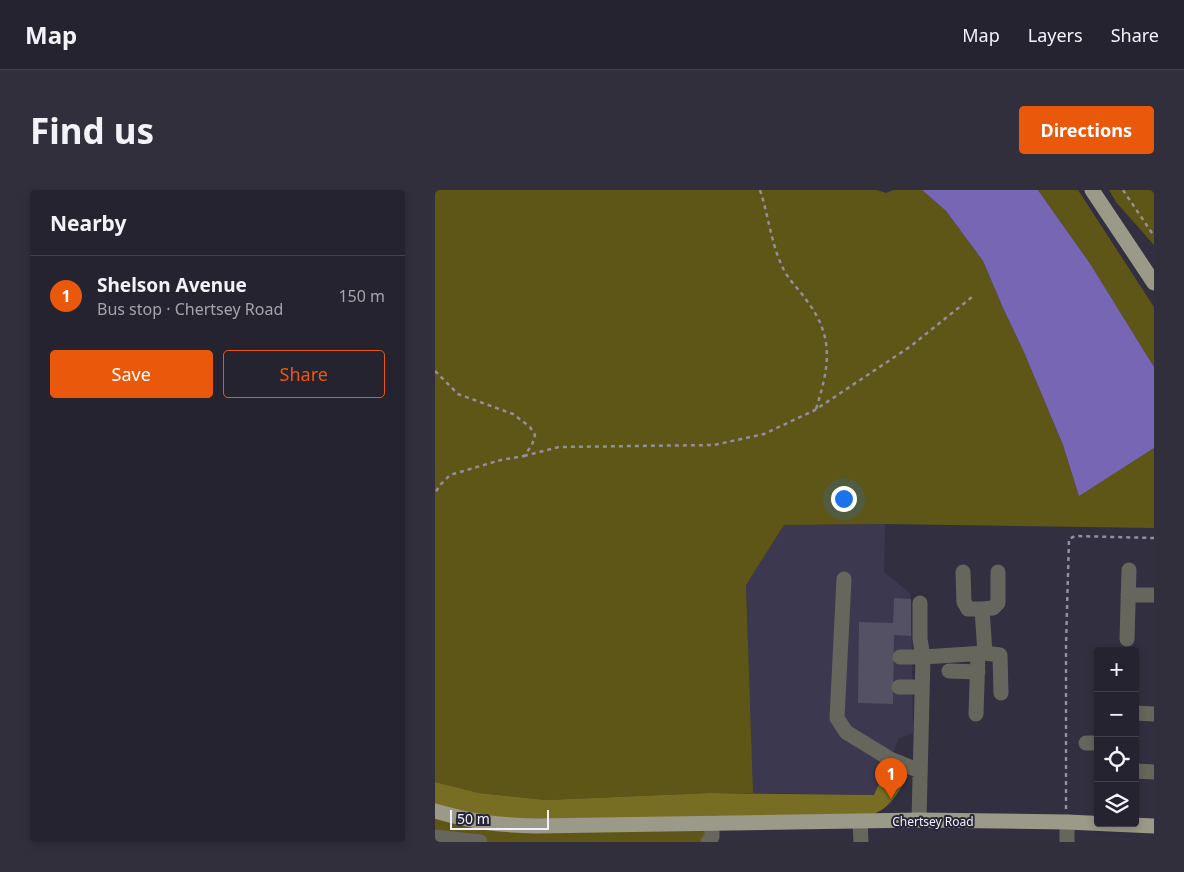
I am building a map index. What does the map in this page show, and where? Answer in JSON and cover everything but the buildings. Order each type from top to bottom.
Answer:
[{"type":"main road","points":[[1092,190],[1154,283]]},
{"type":"main road","name":"Chertsey Road","points":[[435,810],[485,824],[510,826],[919,820],[1094,823]]},
{"type":"main road","name":"Chertsey Road","points":[[1139,825],[1154,826]]},
{"type":"street","points":[[1127,639],[1129,570]]},
{"type":"street","points":[[963,572],[964,602],[968,609],[981,609],[993,608],[998,603],[998,572]]},
{"type":"street","points":[[844,579],[837,718],[846,732],[891,759],[920,771]]},
{"type":"street","points":[[1128,595],[1154,595]]},
{"type":"street","points":[[919,820],[923,657],[920,639],[920,602]]},
{"type":"street","points":[[976,714],[981,653],[981,609]]},
{"type":"street","points":[[900,657],[981,653],[1000,654],[1001,693]]},
{"type":"street","points":[[949,671],[978,672]]},
{"type":"street","points":[[899,687],[922,687]]},
{"type":"street","points":[[1139,713],[1154,714]]},
{"type":"street","points":[[1139,771],[1154,772]]},
{"type":"street","points":[[860,821],[861,842]]},
{"type":"street","points":[[708,842],[712,837],[712,822]]},
{"type":"street","points":[[1067,822],[1067,842]]},
{"type":"street","points":[[435,837],[480,842]]},
{"type":"path","points":[[760,190],[765,203],[770,233],[784,270],[820,319],[827,346],[825,378],[815,410]]},
{"type":"path","points":[[1123,190],[1154,236]]},
{"type":"path","points":[[435,493],[450,475],[501,460],[559,447],[714,445],[764,434],[815,410],[911,346],[972,297]]},
{"type":"path","points":[[435,371],[458,394],[513,414],[530,427],[535,434],[532,445],[524,456]]},
{"type":"path","points":[[1067,822],[1066,645],[1069,539],[1075,536],[1154,538]]},
{"type":"shaded area","points":[[435,190],[877,190],[886,193],[893,190],[922,190],[946,211],[983,261],[1063,445],[1079,495],[1154,448],[1154,528],[885,524],[784,525],[746,585],[753,793],[546,800],[479,793],[435,782]]},
{"type":"shaded area","points":[[922,190],[1038,190],[1091,265],[1154,367],[1154,448],[1079,496],[1063,445],[983,261],[946,211]]},
{"type":"shaded area","points":[[1038,190],[1078,190],[1154,307],[1154,367],[1091,265]]},
{"type":"shaded area","points":[[1109,190],[1154,190],[1154,245],[1116,202]]},
{"type":"shaded area","points":[[885,524],[884,572],[910,593],[911,599],[913,733],[899,738],[875,795],[752,793],[746,584],[784,525]]},
{"type":"shaded area","points":[[887,765],[908,776],[889,804],[873,814],[547,820],[486,817],[435,804],[435,782],[479,793],[546,800],[709,793],[874,795]]},
{"type":"shaded area","points":[[435,811],[712,822],[708,842],[480,842],[435,837]]},
{"type":"place","name":"Shelson Avenue","points":[[891,799]]}]
